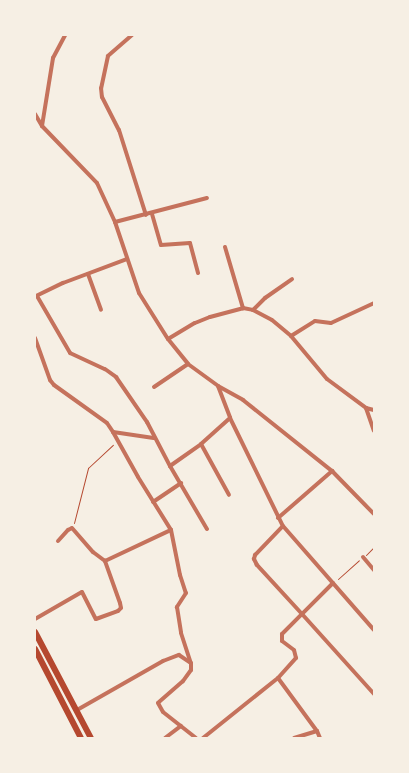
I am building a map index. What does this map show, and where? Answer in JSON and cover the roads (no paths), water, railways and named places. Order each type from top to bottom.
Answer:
[{"type":"main road","points":[[35,632],[91,738]]},
{"type":"main road","points":[[35,649],[81,738]]},
{"type":"street","points":[[42,126],[53,58],[65,35]]},
{"type":"street","points":[[132,35],[108,56],[101,88],[102,97],[118,130],[146,215]]},
{"type":"street","points":[[35,114],[42,126],[90,174],[115,222],[140,293],[168,339],[188,364],[218,386],[243,400],[332,471],[374,514]]},
{"type":"street","points":[[115,222],[152,214],[207,198]]},
{"type":"street","points":[[152,214],[162,245],[190,243],[198,273]]},
{"type":"street","points":[[225,247],[243,308]]},
{"type":"street","points":[[127,259],[36,296],[70,353],[111,372],[138,406],[154,438],[207,529]]},
{"type":"street","points":[[88,274],[101,310]]},
{"type":"street","points":[[253,310],[265,298],[292,279]]},
{"type":"street","points":[[291,336],[315,321],[331,323],[374,303]]},
{"type":"street","points":[[168,339],[195,322],[243,308],[253,310],[272,320],[291,336],[327,380],[366,408],[374,410]]},
{"type":"street","points":[[35,338],[50,380],[54,385],[107,423],[171,530],[180,575],[186,593],[177,607],[181,633],[191,663],[187,676],[158,702],[163,712],[196,738]]},
{"type":"street","points":[[154,387],[188,364]]},
{"type":"street","points":[[218,386],[230,418],[283,526],[374,630]]},
{"type":"street","points":[[366,408],[374,430]]},
{"type":"street","points":[[170,466],[202,444],[230,418]]},
{"type":"street","points":[[113,432],[154,438]]},
{"type":"street","points":[[202,444],[229,495]]},
{"type":"street","points":[[278,518],[332,471]]},
{"type":"street","points":[[153,502],[181,483]]},
{"type":"street","points":[[283,526],[255,555],[255,562],[374,694]]},
{"type":"street","points":[[35,618],[82,592],[96,619],[118,611],[121,608],[105,561],[93,552],[72,528],[58,541]]},
{"type":"street","points":[[105,561],[171,530]]},
{"type":"street","points":[[363,557],[374,570]]},
{"type":"street","points":[[203,738],[278,678],[296,658],[294,650],[282,640],[282,634],[333,583]]},
{"type":"street","points":[[77,710],[173,655],[179,655],[191,663]]},
{"type":"street","points":[[278,678],[317,731],[320,738]]},
{"type":"street","points":[[165,738],[181,726]]},
{"type":"street","points":[[294,738],[317,731]]}]
